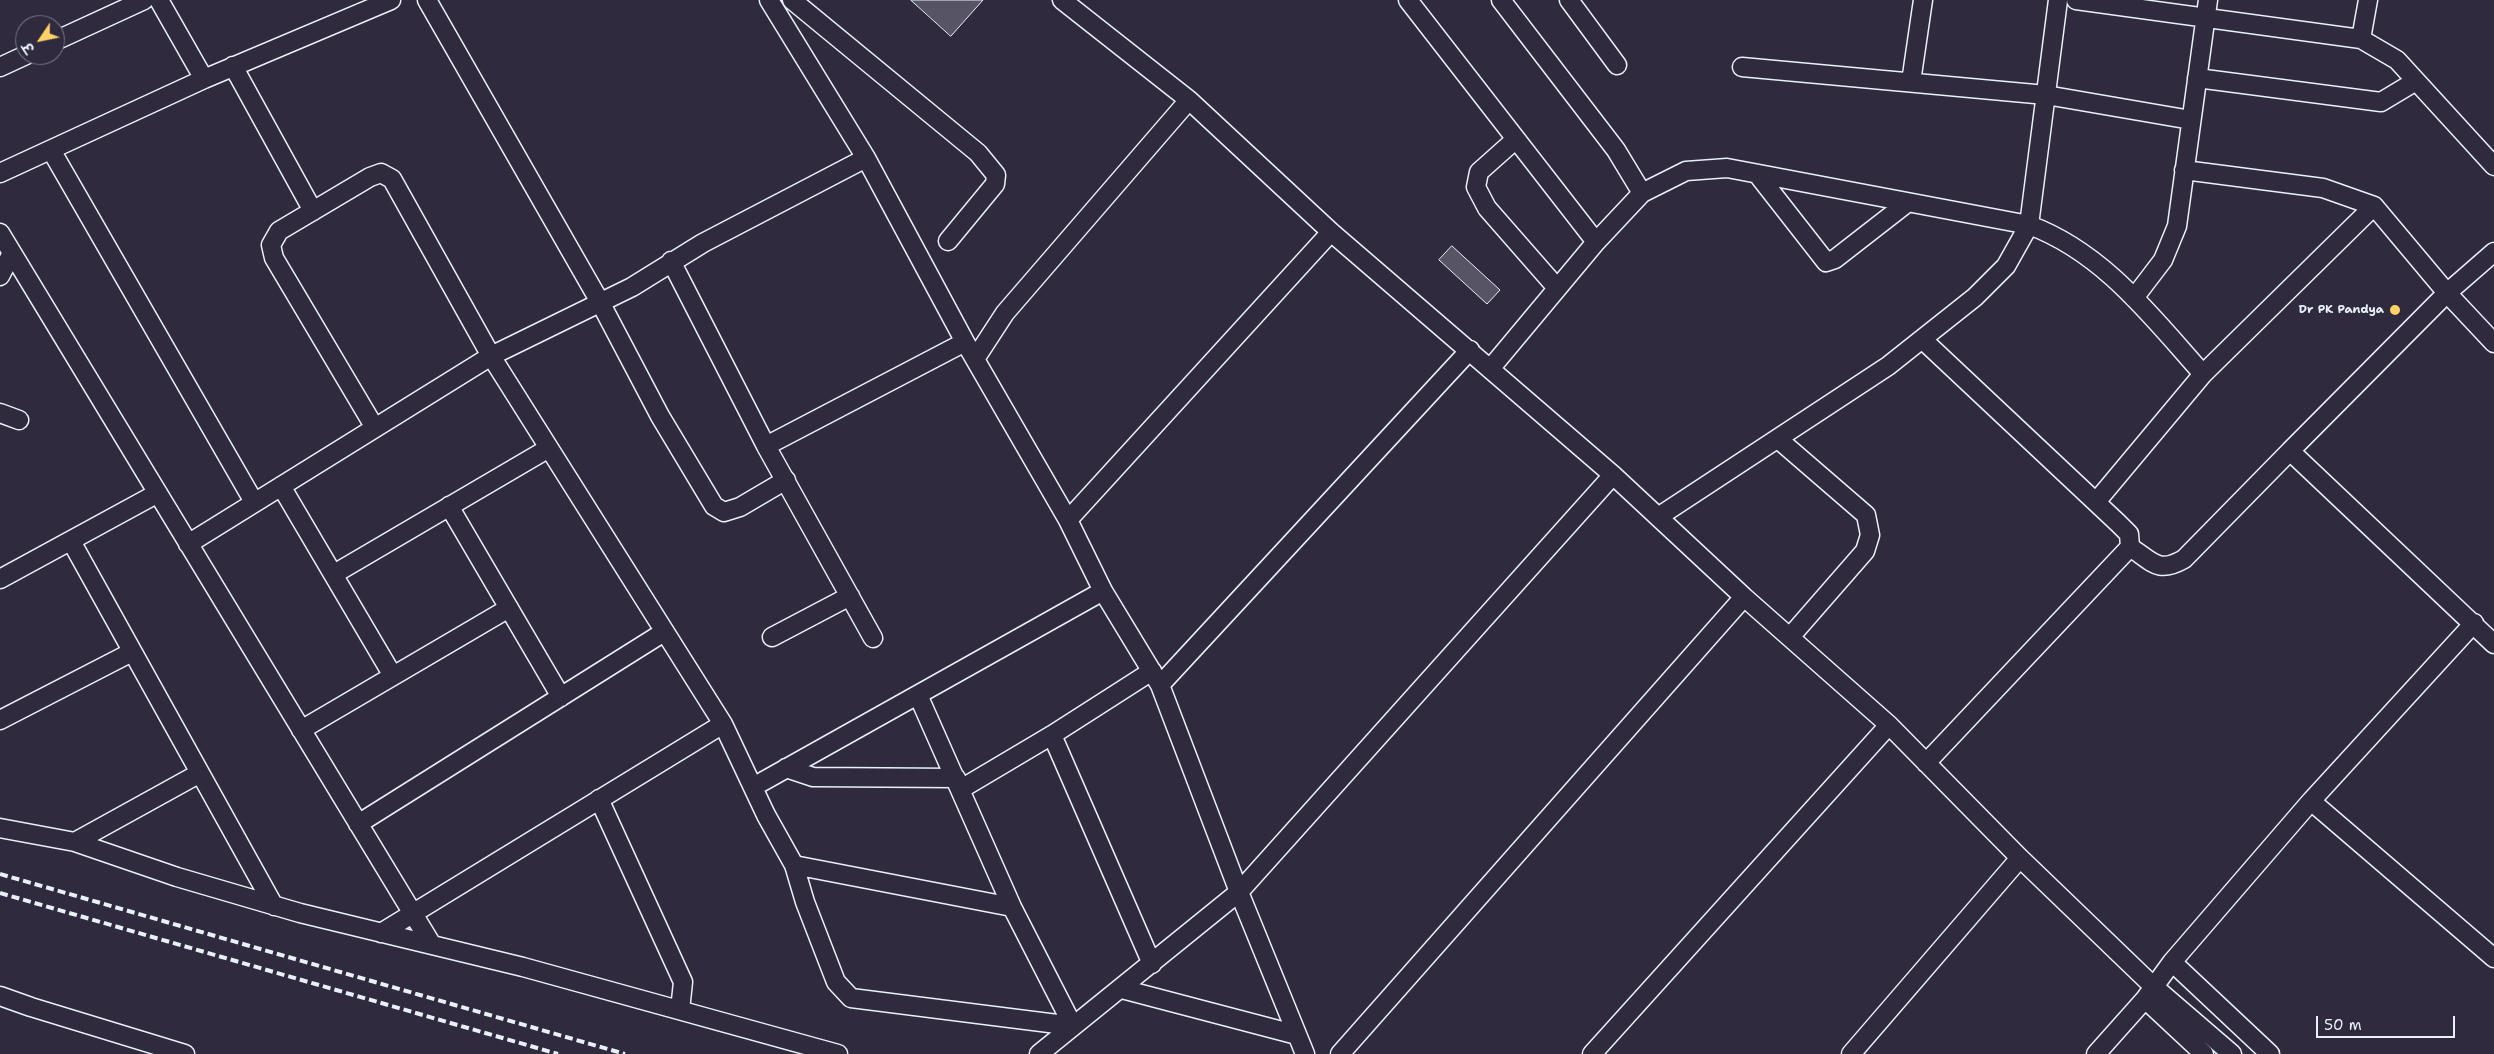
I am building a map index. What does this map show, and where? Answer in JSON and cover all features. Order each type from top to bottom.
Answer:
[{"type":"street","points":[[65,37],[144,0]]},
{"type":"street","points":[[159,0],[204,79]]},
{"type":"street","points":[[0,174],[233,66],[391,0]]},
{"type":"street","points":[[427,0],[600,302],[660,416],[714,506],[724,512],[740,507],[786,480]]},
{"type":"street","points":[[769,0],[866,158],[965,342],[1068,520],[1103,590],[1156,678],[1239,892],[1305,1054]]},
{"type":"street","points":[[792,0],[978,153],[996,175],[995,184],[948,241]]},
{"type":"street","points":[[1062,0],[1189,100],[1331,232],[1613,475],[1744,597],[1889,725],[2020,858],[2149,993],[2204,1054]]},
{"type":"street","points":[[1408,0],[1596,242]]},
{"type":"street","points":[[1501,0],[1616,150],[1642,193]]},
{"type":"street","points":[[1569,0],[1617,65]]},
{"type":"street","points":[[1911,82],[1923,0]]},
{"type":"street","points":[[1658,517],[1888,366],[1975,297],[2006,266],[2029,224],[2058,0]]},
{"type":"street","points":[[2076,0],[2207,8],[2361,39],[2397,60],[2494,166]]},
{"type":"street","points":[[2361,39],[2368,0]]},
{"type":"street","points":[[2134,298],[2163,260],[2177,226],[2207,8]]},
{"type":"street","points":[[0,67],[15,60]]},
{"type":"street","points":[[233,66],[313,211]]},
{"type":"street","points":[[1742,67],[2046,95],[2191,120]]},
{"type":"street","points":[[2197,78],[2381,102],[2416,81]]},
{"type":"street","points":[[975,359],[1005,314],[1189,100]]},
{"type":"street","points":[[1516,139],[1479,172],[1476,187],[1487,208],[1557,288]]},
{"type":"street","points":[[51,150],[254,502]]},
{"type":"street","points":[[188,544],[491,356],[632,287],[671,261],[866,158]]},
{"type":"street","points":[[1490,369],[1596,242],[1642,193],[1686,171],[1727,168],[1906,203],[2029,224],[2054,234],[2094,260],[2134,298],[2203,374]]},
{"type":"street","points":[[2184,170],[2323,188],[2374,206],[2446,293],[2494,343]]},
{"type":"street","points":[[375,428],[274,258],[271,245],[279,231],[370,177],[381,173],[392,179],[491,356],[723,724],[753,787],[794,865],[805,902],[836,982],[851,998],[1072,1026]]},
{"type":"street","points":[[1758,175],[1826,262],[1835,259],[1906,203]]},
{"type":"street","points":[[2096,502],[2203,374],[2374,206]]},
{"type":"street","points":[[1068,520],[1331,232]]},
{"type":"street","points":[[0,233],[432,945]]},
{"type":"street","points":[[2130,547],[2162,567],[2170,567],[2184,559],[2446,293],[2494,252]]},
{"type":"street","points":[[0,276],[12,253]]},
{"type":"street","points":[[671,261],[766,446],[873,638]]},
{"type":"street","points":[[1922,339],[2129,534],[2130,547],[1926,763]]},
{"type":"street","points":[[766,446],[965,342]]},
{"type":"street","points":[[786,768],[813,777],[958,783],[1052,735],[1156,678],[1470,350]]},
{"type":"street","points":[[0,413],[19,420]]},
{"type":"street","points":[[1778,439],[1866,515],[1870,535],[1865,550],[1790,637]]},
{"type":"street","points":[[334,574],[549,448]]},
{"type":"street","points":[[2290,451],[2474,623],[2494,644]]},
{"type":"street","points":[[1039,1054],[1072,1026],[1122,989],[1239,892],[1613,475]]},
{"type":"street","points":[[281,486],[394,676]]},
{"type":"street","points":[[0,579],[158,493]]},
{"type":"street","points":[[449,506],[561,696]]},
{"type":"street","points":[[71,541],[274,906]]},
{"type":"street","points":[[753,787],[1103,590]]},
{"type":"street","points":[[772,637],[850,596]]},
{"type":"street","points":[[1340,1054],[1744,597]]},
{"type":"street","points":[[301,730],[509,608]]},
{"type":"street","points":[[2096,1054],[2310,801],[2474,623]]},
{"type":"street","points":[[358,824],[664,632]]},
{"type":"street","points":[[0,720],[132,652]]},
{"type":"street","points":[[918,695],[1012,907],[1072,1026]]},
{"type":"street","points":[[381,933],[723,724]]},
{"type":"street","points":[[1592,1054],[1889,725]]},
{"type":"street","points":[[1052,735],[1152,964]]},
{"type":"street","points":[[75,842],[200,773]]},
{"type":"street","points":[[599,800],[683,982],[680,1010]]},
{"type":"street","points":[[2310,801],[2494,958]]},
{"type":"street","points":[[0,828],[75,842],[177,877],[274,906],[523,967],[838,1054]]},
{"type":"street","points":[[1851,1054],[2020,858]]},
{"type":"street","points":[[794,865],[1012,907]]},
{"type":"street","points":[[2172,962],[2270,1054]]},
{"type":"street","points":[[1122,989],[1297,1035]]},
{"type":"street","points":[[2149,993],[2179,1006],[2232,1054]]},
{"type":"street","points":[[0,996],[30,1007],[185,1054]]},
{"type":"building","points":[[911,0],[983,0],[951,36]]},
{"type":"building","points":[[1452,246],[1500,290],[1487,304],[1439,260]]},
{"type":"railway","points":[[0,874],[625,1054]]},
{"type":"railway","points":[[0,893],[558,1054]]},
{"type":"place","name":"Dr PK Pandya","points":[[2395,310]]}]
